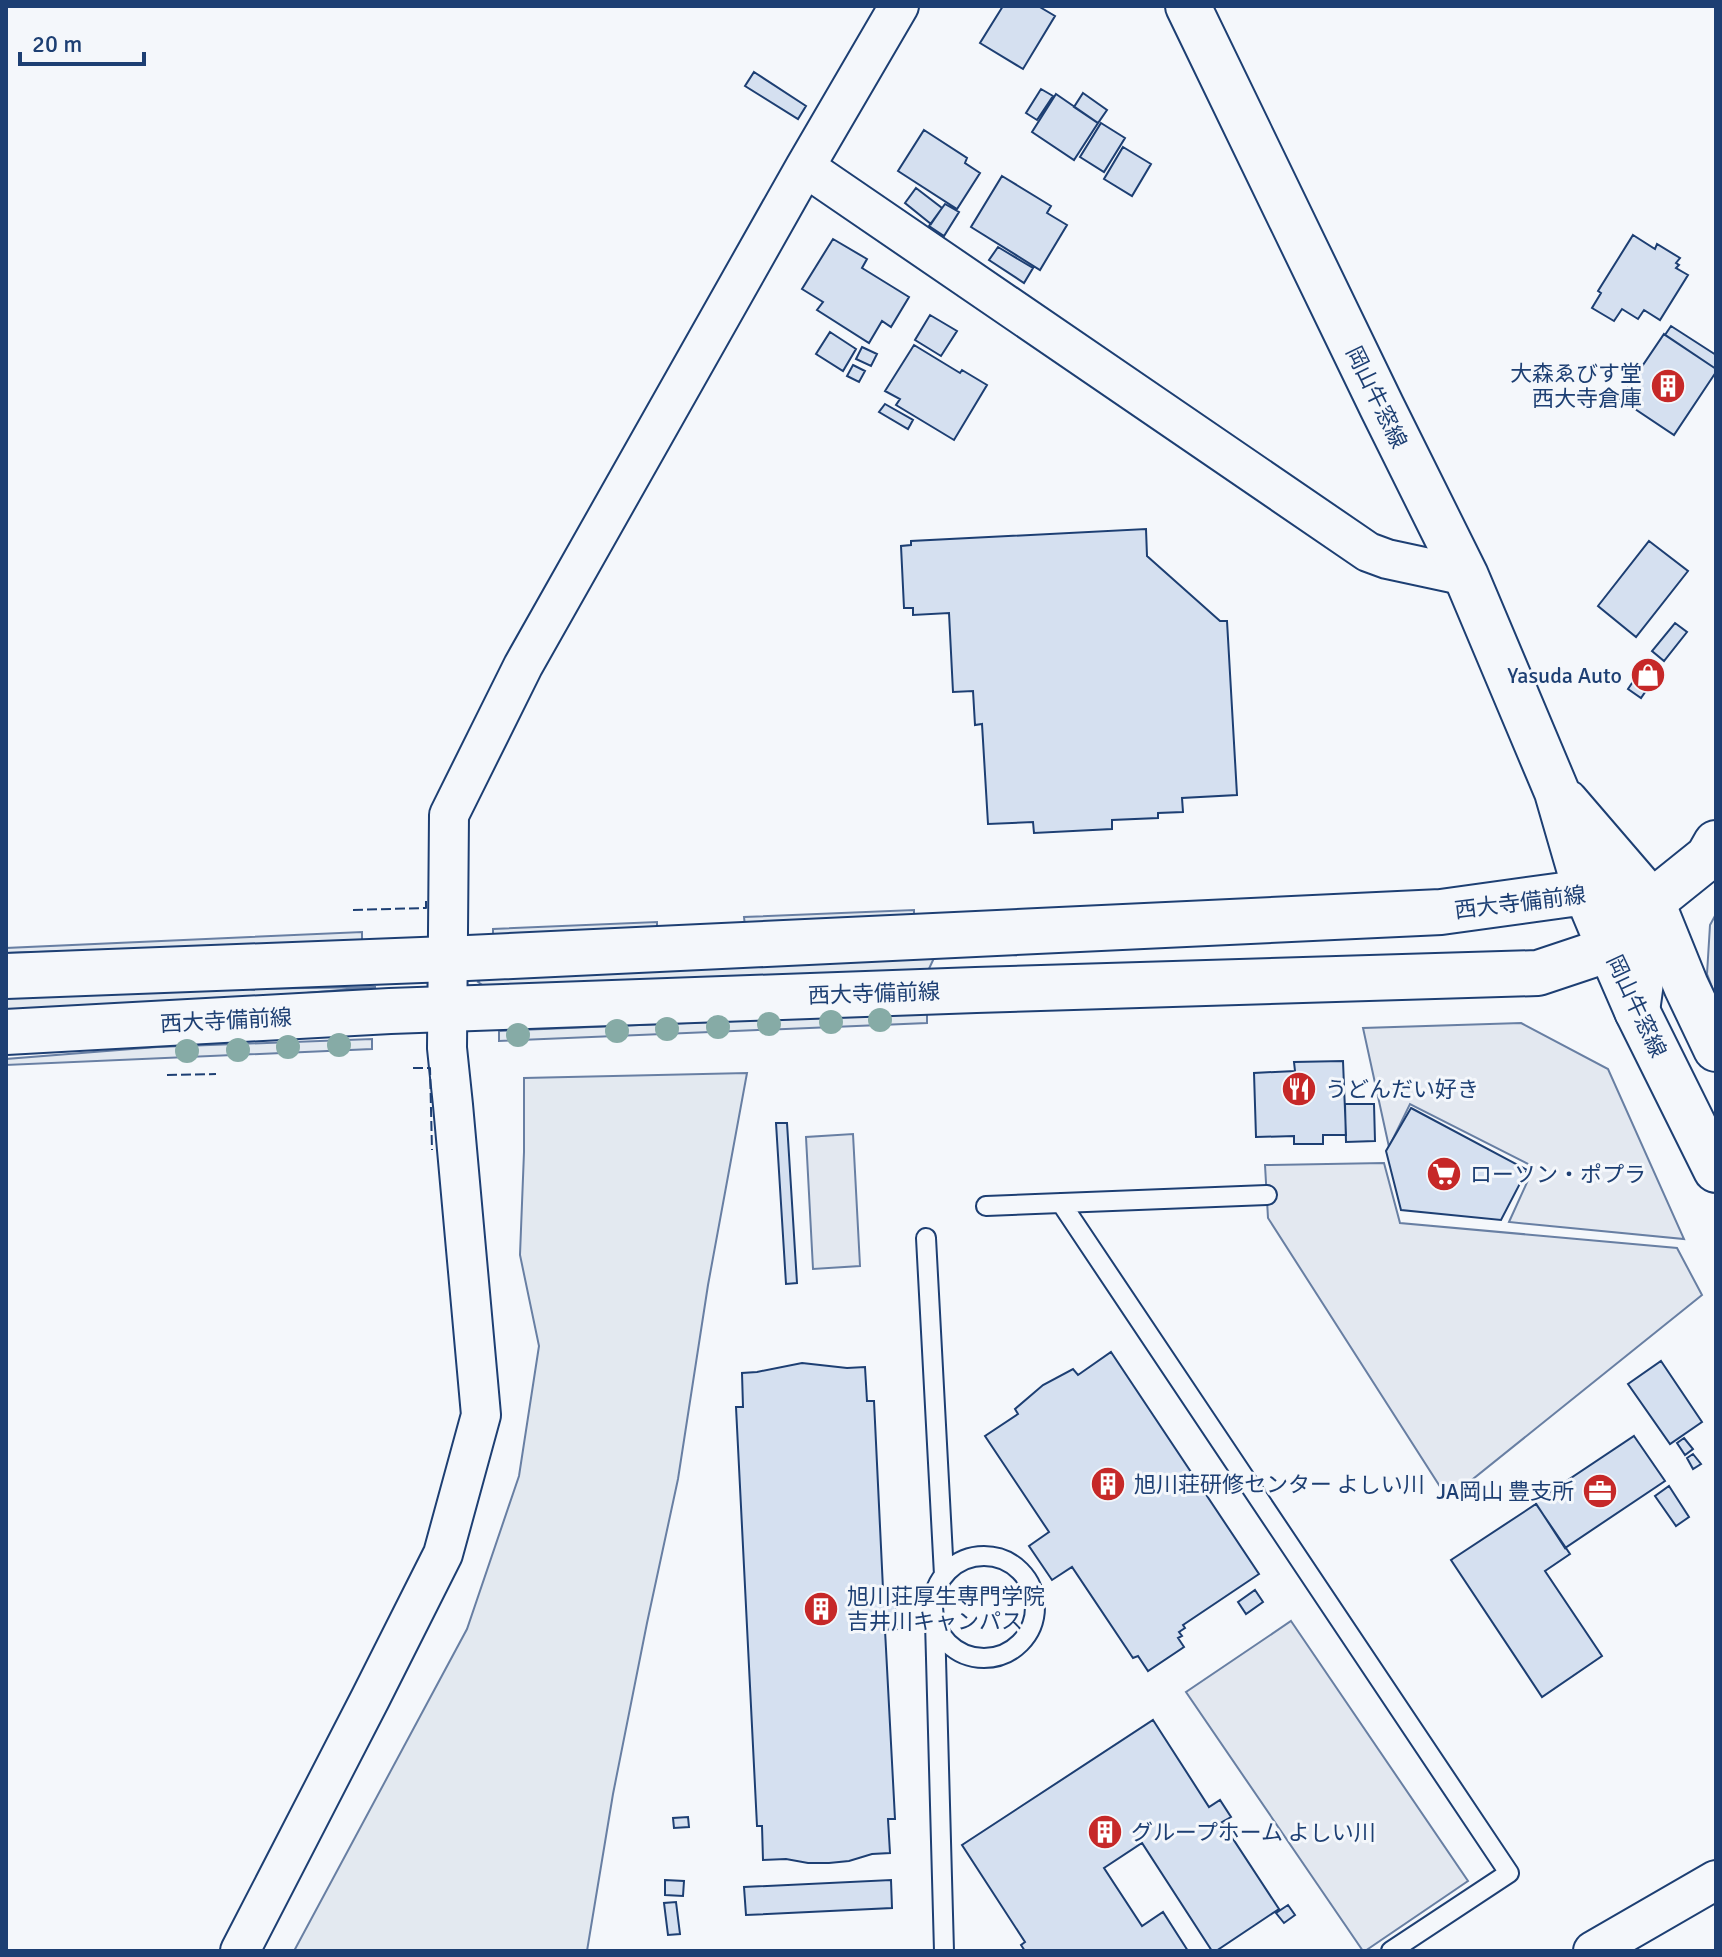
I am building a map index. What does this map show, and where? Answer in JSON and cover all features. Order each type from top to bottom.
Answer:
[{"type":"main road","name":"岡山牛窓線","points":[[1188,6],[1466,576],[1557,792],[1586,892],[1637,1011],[1716,1170]]},
{"type":"main road","name":"岡山牛窓線","points":[[1557,792],[1652,902],[1716,1049]]},
{"type":"main road","points":[[1637,1011],[1652,902],[1708,857],[1716,843]]},
{"type":"main road","name":"西大寺備前線","points":[[6,976],[447,959],[1441,912],[1586,892],[1652,902]]},
{"type":"main road","name":"西大寺備前線","points":[[6,1032],[446,1009],[1538,973],[1610,949],[1652,902]]},
{"type":"street","points":[[240,1951],[443,1554],[481,1415],[447,1048],[449,815],[523,666],[899,6]]},
{"type":"street","points":[[805,167],[1368,552],[1466,576]]},
{"type":"street","points":[[1593,1951],[1716,1880]]},
{"type":"lane","points":[[986,1206],[1267,1195]]},
{"type":"lane","points":[[1061,1203],[1509,1873],[1391,1951]]},
{"type":"lane","points":[[926,1238],[944,1575]]},
{"type":"lane","points":[[935,1622],[954,1649],[969,1656],[986,1658],[1003,1655],[1017,1647],[1028,1634],[1035,1618],[1035,1601],[1030,1584],[1020,1571],[1006,1561],[973,1557],[957,1563],[944,1575],[936,1590],[933,1606],[944,1951]]},
{"type":"shaded area","points":[[914,910],[914,919],[745,926],[744,917]]},
{"type":"shaded area","points":[[1716,914],[1716,997],[1707,974],[1710,925]]},
{"type":"shaded area","points":[[657,922],[657,931],[493,938],[493,929]]},
{"type":"shaded area","points":[[362,932],[362,942],[6,953],[6,948]]},
{"type":"shaded area","points":[[934,958],[927,973],[491,991],[478,982],[488,973]]},
{"type":"shaded area","points":[[376,987],[72,1013],[6,1016],[6,992]]},
{"type":"shaded area","points":[[927,1013],[927,1023],[499,1041],[499,1031]]},
{"type":"shaded area","points":[[1521,1023],[1608,1069],[1684,1239],[1509,1222],[1534,1167],[1410,1104],[1389,1147],[1363,1028]]},
{"type":"shaded area","points":[[372,1039],[372,1049],[6,1065],[6,1059],[157,1047]]},
{"type":"shaded area","points":[[747,1073],[708,1285],[678,1479],[613,1794],[587,1951],[294,1951],[467,1629],[519,1476],[539,1346],[520,1255],[524,1078]]},
{"type":"shaded area","points":[[853,1134],[860,1266],[813,1269],[806,1137]]},
{"type":"shaded area","points":[[1384,1163],[1400,1223],[1677,1248],[1702,1295],[1448,1499],[1268,1218],[1265,1165]]},
{"type":"shaded area","points":[[1291,1621],[1468,1881],[1365,1951],[1186,1692]]},
{"type":"building","points":[[1003,6],[1038,6],[1055,16],[1023,69],[980,43]]},
{"type":"building","points":[[754,72],[806,106],[798,119],[745,86]]},
{"type":"building","points":[[1041,89],[1053,96],[1037,120],[1026,113]]},
{"type":"building","points":[[1083,93],[1107,110],[1098,123],[1074,107]]},
{"type":"building","points":[[1056,94],[1098,123],[1074,160],[1032,132]]},
{"type":"building","points":[[1101,123],[1125,138],[1104,172],[1080,157]]},
{"type":"building","points":[[924,130],[967,158],[965,163],[980,173],[957,209],[898,171]]},
{"type":"building","points":[[1123,147],[1151,164],[1132,196],[1104,179]]},
{"type":"building","points":[[1002,176],[1051,206],[1047,213],[1067,225],[1040,270],[971,227]]},
{"type":"building","points":[[916,188],[942,208],[931,224],[905,203]]},
{"type":"building","points":[[945,204],[959,212],[944,236],[929,226]]},
{"type":"building","points":[[1633,235],[1655,249],[1657,244],[1680,258],[1676,268],[1688,275],[1660,320],[1644,310],[1638,319],[1622,309],[1614,321],[1592,308],[1601,293],[1598,291]]},
{"type":"building","points":[[833,239],[867,259],[862,268],[909,297],[891,327],[882,321],[869,343],[817,310],[823,302],[802,289]]},
{"type":"building","points":[[998,247],[1033,268],[1024,283],[989,260]]},
{"type":"building","points":[[930,315],[957,331],[941,356],[915,340]]},
{"type":"building","points":[[1671,326],[1716,355],[1716,369],[1665,335]]},
{"type":"building","points":[[830,332],[856,349],[843,371],[816,354]]},
{"type":"building","name":"大森ゑびす堂 西大寺倉庫","points":[[1664,334],[1716,369],[1674,435],[1620,399]]},
{"type":"building","points":[[914,345],[960,373],[962,370],[987,385],[954,440],[896,405],[900,399],[885,391]]},
{"type":"building","points":[[862,347],[877,354],[871,366],[856,359]]},
{"type":"building","points":[[853,365],[865,371],[859,382],[847,376]]},
{"type":"building","points":[[885,404],[913,420],[908,429],[879,412]]},
{"type":"building","points":[[1146,529],[1147,556],[1220,621],[1227,621],[1237,795],[1182,798],[1183,812],[1158,813],[1158,818],[1112,820],[1112,829],[1034,833],[1033,822],[988,824],[982,724],[975,725],[973,691],[953,692],[949,613],[913,615],[913,608],[904,608],[901,546],[911,545],[911,541]]},
{"type":"building","points":[[1649,541],[1688,571],[1636,637],[1598,606]]},
{"type":"building","points":[[1675,623],[1687,632],[1664,661],[1652,651]]},
{"type":"building","points":[[1643,667],[1656,676],[1641,698],[1628,689]]},
{"type":"building","name":"うどんだい好き","points":[[1343,1061],[1346,1135],[1323,1135],[1323,1144],[1294,1144],[1294,1136],[1256,1137],[1254,1073],[1295,1071],[1294,1062]]},
{"type":"building","points":[[1345,1104],[1374,1104],[1375,1141],[1346,1142]]},
{"type":"building","points":[[1411,1108],[1527,1170],[1501,1220],[1401,1210],[1386,1151]]},
{"type":"building","points":[[776,1123],[787,1123],[797,1283],[786,1284]]},
{"type":"building","name":"旭川荘研修センター よしい川","points":[[1111,1352],[1259,1574],[1183,1625],[1185,1628],[1179,1632],[1182,1636],[1178,1638],[1184,1647],[1148,1671],[1138,1656],[1133,1658],[1072,1567],[1052,1580],[1029,1546],[1049,1532],[985,1436],[1018,1414],[1015,1409],[1043,1385],[1073,1369],[1078,1375]]},
{"type":"building","points":[[1661,1361],[1702,1422],[1670,1444],[1628,1384]]},
{"type":"building","name":"旭川荘厚生専門学院 吉井川キャンパス","points":[[802,1363],[865,1367],[867,1401],[874,1401],[883,1589],[895,1588],[897,1629],[885,1630],[895,1819],[888,1819],[890,1853],[829,1863],[763,1860],[762,1826],[757,1826],[736,1407],[743,1407],[742,1373]]},
{"type":"building","name":"JA岡山 豊支所","points":[[1634,1436],[1665,1481],[1565,1548],[1535,1502]]},
{"type":"building","points":[[1684,1438],[1693,1449],[1685,1455],[1677,1443]]},
{"type":"building","points":[[1693,1454],[1701,1464],[1693,1469],[1687,1458]]},
{"type":"building","points":[[1669,1486],[1689,1517],[1676,1526],[1655,1496]]},
{"type":"building","points":[[1536,1504],[1570,1554],[1545,1571],[1602,1656],[1542,1697],[1451,1560]]},
{"type":"building","points":[[1255,1590],[1263,1602],[1246,1614],[1238,1602]]},
{"type":"building","name":"グループホーム よしい川","points":[[1153,1720],[1209,1807],[1220,1800],[1231,1817],[1222,1822],[1279,1909],[1212,1951],[1142,1843],[1104,1868],[1142,1926],[1163,1912],[1188,1951],[1025,1951],[1021,1945],[1025,1942],[962,1845]]},
{"type":"building","points":[[688,1817],[689,1827],[674,1828],[673,1818]]},
{"type":"building","points":[[665,1880],[684,1881],[683,1896],[665,1895]]},
{"type":"building","points":[[891,1880],[892,1908],[746,1915],[744,1887]]},
{"type":"building","points":[[676,1902],[680,1934],[668,1935],[664,1903]]},
{"type":"building","points":[[1288,1905],[1295,1915],[1284,1923],[1276,1913]]},
{"type":"fence","points":[[353,910],[426,908],[426,899]]},
{"type":"fence","points":[[413,1068],[430,1068],[432,1150]]},
{"type":"fence","points":[[167,1075],[216,1074]]},
{"type":"place","name":"大森ゑびす堂 西大寺倉庫","points":[[1668,386]]},
{"type":"place","name":"Yasuda Auto","points":[[1648,675]]},
{"type":"place","name":"うどんだい好き","points":[[1299,1089]]},
{"type":"place","name":"ローソン・ポプラ","points":[[1444,1174]]},
{"type":"place","name":"旭川荘研修センター よしい川","points":[[1108,1484]]},
{"type":"place","name":"JA岡山 豊支所","points":[[1600,1491]]},
{"type":"place","name":"旭川荘厚生専門学院 吉井川キャンパス","points":[[821,1609]]},
{"type":"place","name":"グループホーム よしい川","points":[[1105,1832]]}]
